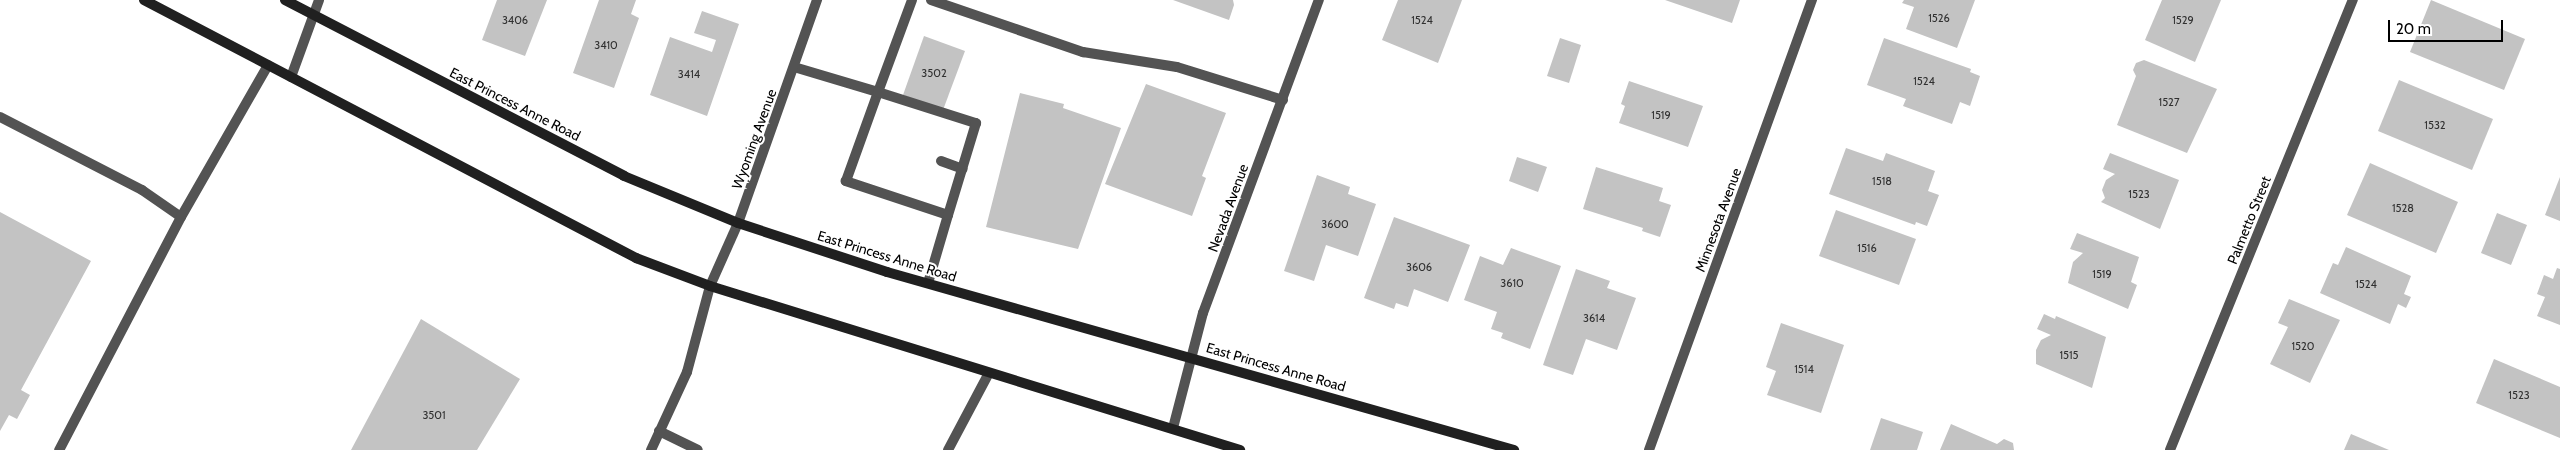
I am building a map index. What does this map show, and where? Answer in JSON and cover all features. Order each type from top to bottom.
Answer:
[{"type":"main road","points":[[144,0],[636,258],[710,286],[1173,428],[1210,446],[1240,450]]},
{"type":"main road","name":"East Princess Anne Road","points":[[285,0],[624,176],[738,223],[928,283],[1514,450]]},
{"type":"street","points":[[291,77],[319,0]]},
{"type":"street","name":"Wyoming Avenue","points":[[651,450],[688,372],[710,286],[738,223],[817,0]]},
{"type":"street","points":[[912,0],[878,92],[865,137],[846,181],[948,215]]},
{"type":"street","points":[[931,0],[1084,52],[1177,67],[1282,100]]},
{"type":"street","name":"Nevada Avenue","points":[[1173,428],[1203,313],[1319,0]]},
{"type":"street","name":"Minnesota Avenue","points":[[1649,450],[1812,0]]},
{"type":"street","name":"Palmetto Street","points":[[2170,450],[2353,0]]},
{"type":"street","points":[[58,450],[181,217],[268,65]]},
{"type":"street","points":[[794,67],[976,123],[928,283]]},
{"type":"street","points":[[0,117],[142,190],[181,217]]},
{"type":"street","points":[[941,161],[963,169]]},
{"type":"street","points":[[948,450],[989,373]]},
{"type":"street","points":[[659,432],[698,450]]},
{"type":"building","points":[[497,0],[547,0],[525,56],[482,40]]},
{"type":"building","points":[[599,0],[636,0],[631,14],[639,18],[614,88],[573,73]]},
{"type":"building","points":[[1173,0],[1233,0],[1234,5],[1229,20]]},
{"type":"building","points":[[1398,0],[1462,0],[1438,63],[1382,40]]},
{"type":"building","points":[[1665,0],[1740,0],[1732,23]]},
{"type":"building","points":[[1904,0],[1975,0],[1957,48],[1906,29],[1914,7],[1902,3]]},
{"type":"building","points":[[2162,0],[2221,0],[2195,62],[2145,40]]},
{"type":"building","points":[[2431,0],[2525,39],[2504,90],[2410,52]]},
{"type":"building","points":[[702,11],[739,24],[707,116],[650,95],[670,37],[712,52],[716,40],[694,33]]},
{"type":"building","points":[[924,36],[965,51],[943,110],[903,95]]},
{"type":"building","points":[[1560,38],[1581,45],[1569,83],[1547,76]]},
{"type":"building","points":[[1884,38],[1971,69],[1970,72],[1980,76],[1970,106],[1960,102],[1952,124],[1903,106],[1906,99],[1867,85]]},
{"type":"building","points":[[2144,60],[2217,89],[2187,153],[2117,125],[2136,76],[2133,70],[2136,63]]},
{"type":"building","points":[[2399,80],[2493,119],[2472,170],[2378,131]]},
{"type":"building","points":[[1629,81],[1703,106],[1688,147],[1619,123],[1625,106],[1621,104]]},
{"type":"building","points":[[1146,84],[1226,113],[1202,176],[1206,178],[1192,216],[1105,184]]},
{"type":"building","points":[[1020,93],[1064,104],[1063,108],[1121,128],[1078,249],[986,227]]},
{"type":"building","points":[[1846,148],[1883,161],[1886,153],[1935,171],[1928,191],[1939,195],[1927,226],[1916,222],[1915,225],[1829,194]]},
{"type":"building","points":[[2110,153],[2179,180],[2160,229],[2101,202],[2105,198],[2102,190],[2106,180],[2115,174],[2103,169]]},
{"type":"building","points":[[1517,157],[1547,167],[1538,192],[1509,181]]},
{"type":"building","points":[[2370,163],[2458,202],[2436,253],[2347,215]]},
{"type":"building","points":[[1596,167],[1663,188],[1659,201],[1671,205],[1660,237],[1642,231],[1643,228],[1583,209]]},
{"type":"building","points":[[1317,175],[1350,187],[1348,194],[1376,204],[1358,256],[1326,245],[1314,281],[1284,271]]},
{"type":"building","points":[[2560,177],[2560,221],[2545,215]]},
{"type":"building","points":[[1836,210],[1916,239],[1899,285],[1819,256]]},
{"type":"building","points":[[0,212],[91,261],[21,390],[30,395],[17,419],[9,415],[0,431]]},
{"type":"building","points":[[2497,213],[2527,225],[2511,265],[2481,253]]},
{"type":"building","points":[[1394,217],[1470,245],[1448,302],[1414,289],[1408,307],[1396,303],[1394,309],[1364,298]]},
{"type":"building","points":[[2077,233],[2139,257],[2131,282],[2137,285],[2128,309],[2068,283],[2073,262],[2083,253],[2070,249]]},
{"type":"building","points":[[2346,247],[2411,276],[2404,294],[2411,297],[2406,308],[2398,304],[2390,324],[2320,293],[2333,263],[2338,265]]},
{"type":"building","points":[[1511,248],[1561,266],[1530,349],[1501,338],[1503,333],[1491,329],[1497,312],[1464,300],[1480,256],[1503,265]]},
{"type":"building","points":[[2557,268],[2560,269],[2560,325],[2537,316],[2545,297],[2537,294],[2544,275],[2553,279]]},
{"type":"building","points":[[1576,269],[1610,281],[1607,288],[1636,298],[1617,350],[1586,339],[1573,375],[1543,365]]},
{"type":"building","points":[[2289,299],[2340,320],[2310,383],[2270,364],[2288,327],[2278,323]]},
{"type":"building","points":[[2044,314],[2055,319],[2056,316],[2106,337],[2092,388],[2036,364],[2036,350],[2041,340],[2051,335],[2037,329]]},
{"type":"building","points":[[421,319],[520,379],[477,450],[351,450]]},
{"type":"building","points":[[1781,323],[1844,345],[1821,413],[1767,395],[1776,371],[1766,367]]},
{"type":"building","points":[[2494,359],[2560,387],[2560,438],[2476,403]]},
{"type":"building","points":[[1881,418],[1923,432],[1917,450],[1870,450]]},
{"type":"building","points":[[1951,424],[1997,444],[2004,439],[2013,443],[2014,450],[1940,450]]},
{"type":"building","points":[[2351,434],[2389,450],[2344,450]]}]
